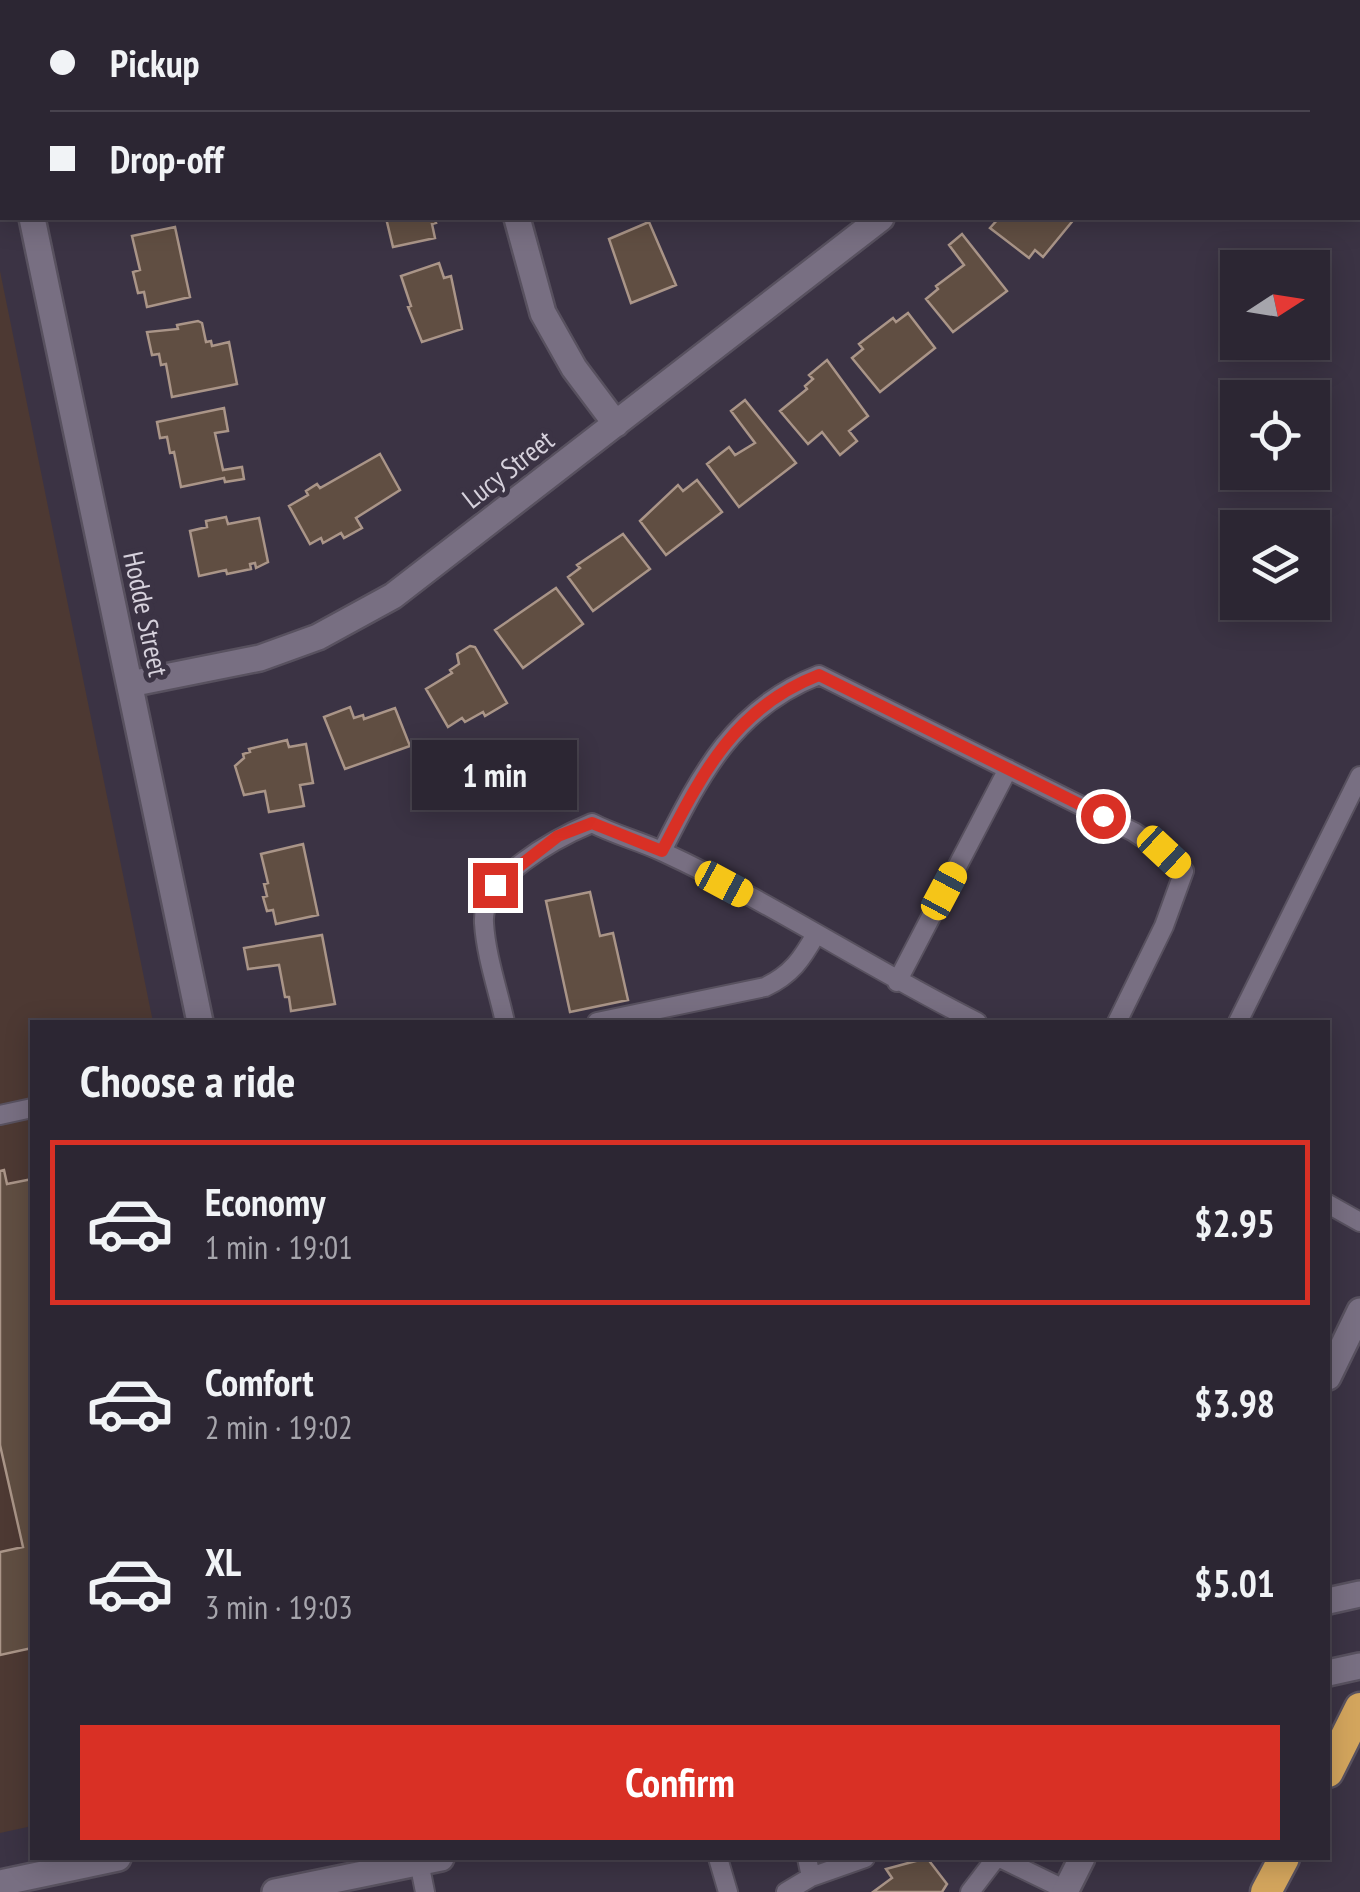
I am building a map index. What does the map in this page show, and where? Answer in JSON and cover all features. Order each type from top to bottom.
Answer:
[{"type":"highway","points":[[1330,1768],[1360,1708]]},
{"type":"highway","points":[[1266,1892],[1283,1860]]},
{"type":"street","name":"Hodde Street","points":[[32,220],[200,1020]]},
{"type":"street","points":[[518,220],[543,313],[574,368],[616,424]]},
{"type":"street","name":"Lucy Street","points":[[130,684],[260,658],[318,637],[393,596],[878,220]]},
{"type":"street","points":[[1330,1373],[1360,1310]]},
{"type":"street","points":[[1330,1601],[1358,1595]]},
{"type":"street","points":[[1330,1673],[1360,1666]]},
{"type":"street","points":[[0,1884],[109,1860]]},
{"type":"street","points":[[275,1892],[376,1864],[430,1860]]},
{"type":"street","points":[[1065,1891],[1081,1860]]},
{"type":"lane","points":[[662,851],[698,780],[755,710],[787,688],[819,675],[1134,832],[1184,871],[1164,926],[1118,1020]]},
{"type":"lane","points":[[896,982],[1008,769]]},
{"type":"lane","points":[[1239,1020],[1360,776]]},
{"type":"lane","points":[[504,1020],[483,920],[495,885],[558,836],[592,823],[662,851],[896,982],[973,1020]]},
{"type":"lane","points":[[607,1020],[764,988],[798,965],[816,934]]},
{"type":"lane","points":[[0,1115],[30,1108]]},
{"type":"lane","points":[[1330,1205],[1360,1222]]},
{"type":"lane","points":[[425,1892],[430,1860]]},
{"type":"lane","points":[[719,1860],[728,1892]]},
{"type":"lane","points":[[807,1860],[811,1877]]},
{"type":"lane","points":[[786,1892],[811,1877],[858,1860]]},
{"type":"lane","points":[[970,1892],[996,1860]]},
{"type":"lane","points":[[1002,1860],[1065,1891]]},
{"type":"shaded area","points":[[0,271],[153,1020],[30,1020],[30,1826],[0,1833]]},
{"type":"building","points":[[386,220],[435,220],[435,238],[393,247]]},
{"type":"building","points":[[997,220],[1073,220],[1043,257],[1035,250],[1029,258],[990,228]]},
{"type":"building","points":[[649,222],[676,285],[631,303],[609,239]]},
{"type":"building","points":[[175,227],[190,297],[147,307],[144,292],[138,293],[133,272],[140,270],[132,236]]},
{"type":"building","points":[[962,234],[1007,291],[953,332],[926,299],[938,289],[936,286],[964,265],[949,245]]},
{"type":"building","points":[[439,263],[444,278],[451,276],[462,329],[422,342],[401,276]]},
{"type":"building","points":[[908,313],[935,348],[880,392],[852,358],[863,349],[859,344],[893,318],[896,322]]},
{"type":"building","points":[[202,323],[206,342],[211,341],[212,346],[229,342],[237,384],[172,397],[166,364],[161,365],[159,354],[152,355],[147,332],[178,329],[177,325]]},
{"type":"building","points":[[827,360],[868,416],[849,431],[857,441],[840,455],[822,432],[808,444],[780,411],[807,389],[805,386],[813,379],[809,375]]},
{"type":"building","points":[[745,400],[796,463],[739,507],[707,464],[729,447],[735,455],[755,443],[731,411]]},
{"type":"building","points":[[224,408],[228,431],[215,433],[223,470],[242,467],[244,479],[225,482],[224,478],[181,487],[174,452],[170,453],[167,437],[160,438],[157,422]]},
{"type":"building","points":[[380,454],[400,490],[356,518],[362,528],[344,538],[341,533],[323,543],[321,538],[310,544],[289,506],[308,495],[306,491],[317,484],[320,488]]},
{"type":"building","points":[[697,480],[722,512],[666,555],[640,521],[678,485],[683,491]]},
{"type":"building","points":[[226,517],[228,524],[259,518],[268,562],[256,568],[255,563],[250,564],[251,569],[227,574],[226,570],[199,576],[190,531],[207,527],[206,521]]},
{"type":"building","points":[[623,534],[650,569],[593,611],[568,577],[580,568],[577,565]]},
{"type":"building","points":[[556,588],[583,624],[523,668],[495,630]]},
{"type":"building","points":[[475,647],[507,703],[485,716],[483,712],[465,722],[462,718],[448,727],[426,689],[452,673],[450,670],[459,664],[457,654]]},
{"type":"building","points":[[350,707],[354,718],[363,715],[364,719],[395,708],[410,746],[345,769],[324,717]]},
{"type":"building","points":[[287,740],[289,747],[306,744],[313,783],[300,785],[304,806],[269,812],[265,791],[244,795],[235,766],[249,749]]},
{"type":"building","points":[[303,844],[318,915],[276,924],[273,910],[267,911],[263,897],[267,896],[264,884],[268,883],[261,854]]},
{"type":"building","points":[[590,892],[600,936],[613,933],[628,1000],[570,1012],[546,901]]},
{"type":"building","points":[[322,935],[335,1004],[291,1011],[279,965],[248,969],[244,948]]},
{"type":"building","points":[[4,1170],[7,1184],[30,1179],[30,1648],[0,1655],[0,1552],[23,1547],[0,1445],[0,1171]]},
{"type":"building","points":[[929,1860],[947,1884],[942,1892],[873,1892],[892,1878],[886,1869]]},
{"type":"route","points":[[495,885],[558,836],[592,823],[662,851],[698,780],[755,710],[787,688],[819,675],[1103,816]]}]
